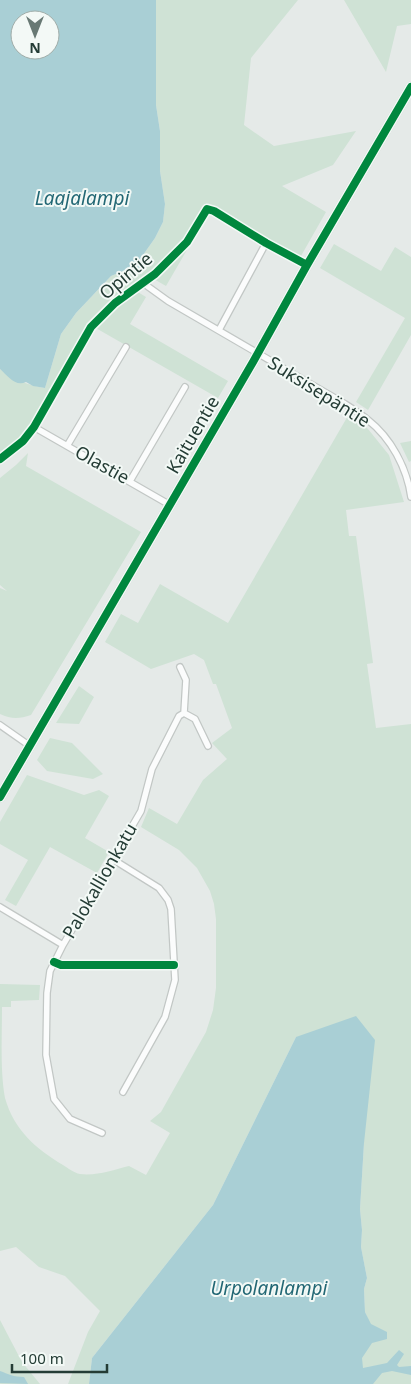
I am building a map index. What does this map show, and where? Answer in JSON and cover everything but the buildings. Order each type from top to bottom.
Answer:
[{"type":"street","name":"Kaituentie","points":[[0,797],[411,87]]},
{"type":"street","points":[[219,330],[266,243]]},
{"type":"street","name":"Suksisepäntie","points":[[143,282],[168,302],[345,404],[373,425],[391,445],[400,462],[408,478],[411,497]]},
{"type":"street","points":[[67,446],[126,347]]},
{"type":"street","points":[[130,481],[185,387]]},
{"type":"street","name":"Olastie","points":[[34,427],[170,505]]},
{"type":"street","points":[[180,667],[186,680],[184,713],[195,719],[208,746]]},
{"type":"street","name":"Palokallionkatu","points":[[102,1134],[70,1118],[54,1099],[46,1055],[47,993],[50,971],[63,945],[141,811],[152,769],[179,716],[184,713]]},
{"type":"street","points":[[0,725],[30,746]]},
{"type":"street","points":[[114,860],[159,888],[168,900],[171,909],[175,980],[165,1017],[123,1092]]},
{"type":"street","points":[[0,907],[63,945]]},
{"type":"green space","points":[[156,0],[298,0],[251,58],[244,125],[274,146],[356,131],[333,165],[282,186],[326,212],[297,263],[209,212],[166,286],[152,278],[136,291],[146,297],[130,324],[228,381],[218,398],[94,327],[40,420],[0,454],[0,369],[21,382],[45,388],[61,334],[76,313],[111,276],[128,269],[143,255],[163,222],[165,204],[160,171],[160,131],[156,105]]},
{"type":"green space","points":[[344,0],[411,0],[411,24],[397,26],[386,72]]},
{"type":"green space","points":[[334,244],[381,271],[395,247],[411,257],[411,335],[368,410],[356,402],[405,318],[320,268]]},
{"type":"green space","points":[[349,414],[368,429],[389,455],[404,502],[346,510],[349,536],[356,536],[373,663],[367,664],[376,728],[411,724],[411,1384],[367,1384],[358,1370],[368,1319],[365,1312],[364,1289],[367,1278],[361,1247],[360,1209],[364,1143],[296,1037],[213,1205],[92,1358],[89,1384],[68,1384],[88,1332],[100,1311],[65,1276],[39,1267],[16,1247],[0,1251],[0,984],[40,985],[39,1000],[11,1001],[11,1007],[2,1007],[3,1087],[9,1109],[20,1129],[27,1138],[44,1152],[78,1173],[99,1173],[129,1166],[146,1175],[170,1133],[150,1121],[161,1112],[206,1032],[213,1010],[216,988],[216,919],[210,891],[197,868],[179,850],[141,827],[149,808],[177,824],[203,780],[227,759],[212,743],[232,728],[216,684],[213,684],[204,660],[194,654],[151,669],[105,642],[121,614],[138,623],[160,584],[228,623]]},
{"type":"green space","points":[[411,441],[411,461],[409,462],[400,443]]},
{"type":"green space","points":[[28,453],[26,466],[141,532],[31,715],[15,718],[0,714],[0,588],[7,591],[0,585],[0,478]]},
{"type":"green space","points":[[79,686],[94,697],[79,724],[56,723]]},
{"type":"green space","points":[[50,738],[72,743],[103,774],[93,779],[47,771],[37,760]]},
{"type":"green space","points":[[27,775],[84,795],[99,790],[109,796],[85,838],[109,852],[97,873],[50,847],[16,906],[5,900],[28,860],[0,844],[0,822]]},
{"type":"green space","points":[[0,1320],[22,1362],[40,1384],[0,1384]]},
{"type":"water","name":"Laajalampi","points":[[0,0],[156,0],[156,105],[160,131],[160,171],[165,204],[163,222],[143,255],[142,266],[134,272],[128,269],[111,276],[76,313],[61,334],[45,388],[33,386],[26,382],[18,383],[9,378],[0,369]]},
{"type":"water","name":"Urpolanlampi","points":[[356,1016],[375,1040],[364,1143],[360,1209],[361,1247],[367,1278],[364,1289],[365,1312],[371,1324],[387,1332],[387,1339],[372,1343],[362,1358],[363,1368],[387,1363],[399,1350],[404,1354],[397,1365],[399,1367],[411,1366],[411,1375],[392,1371],[382,1373],[373,1384],[89,1384],[92,1358],[213,1205],[296,1037]]},
{"type":"water","points":[[0,1371],[24,1377],[28,1384],[0,1383]]},
{"type":"cycle path","points":[[0,797],[411,87]]},
{"type":"cycle path","name":"Opintie","points":[[0,459],[23,441],[34,427],[91,327],[115,303],[155,274],[187,242],[207,209],[214,211],[266,243],[307,265]]},
{"type":"cycle path","points":[[54,962],[61,965],[174,965]]}]
